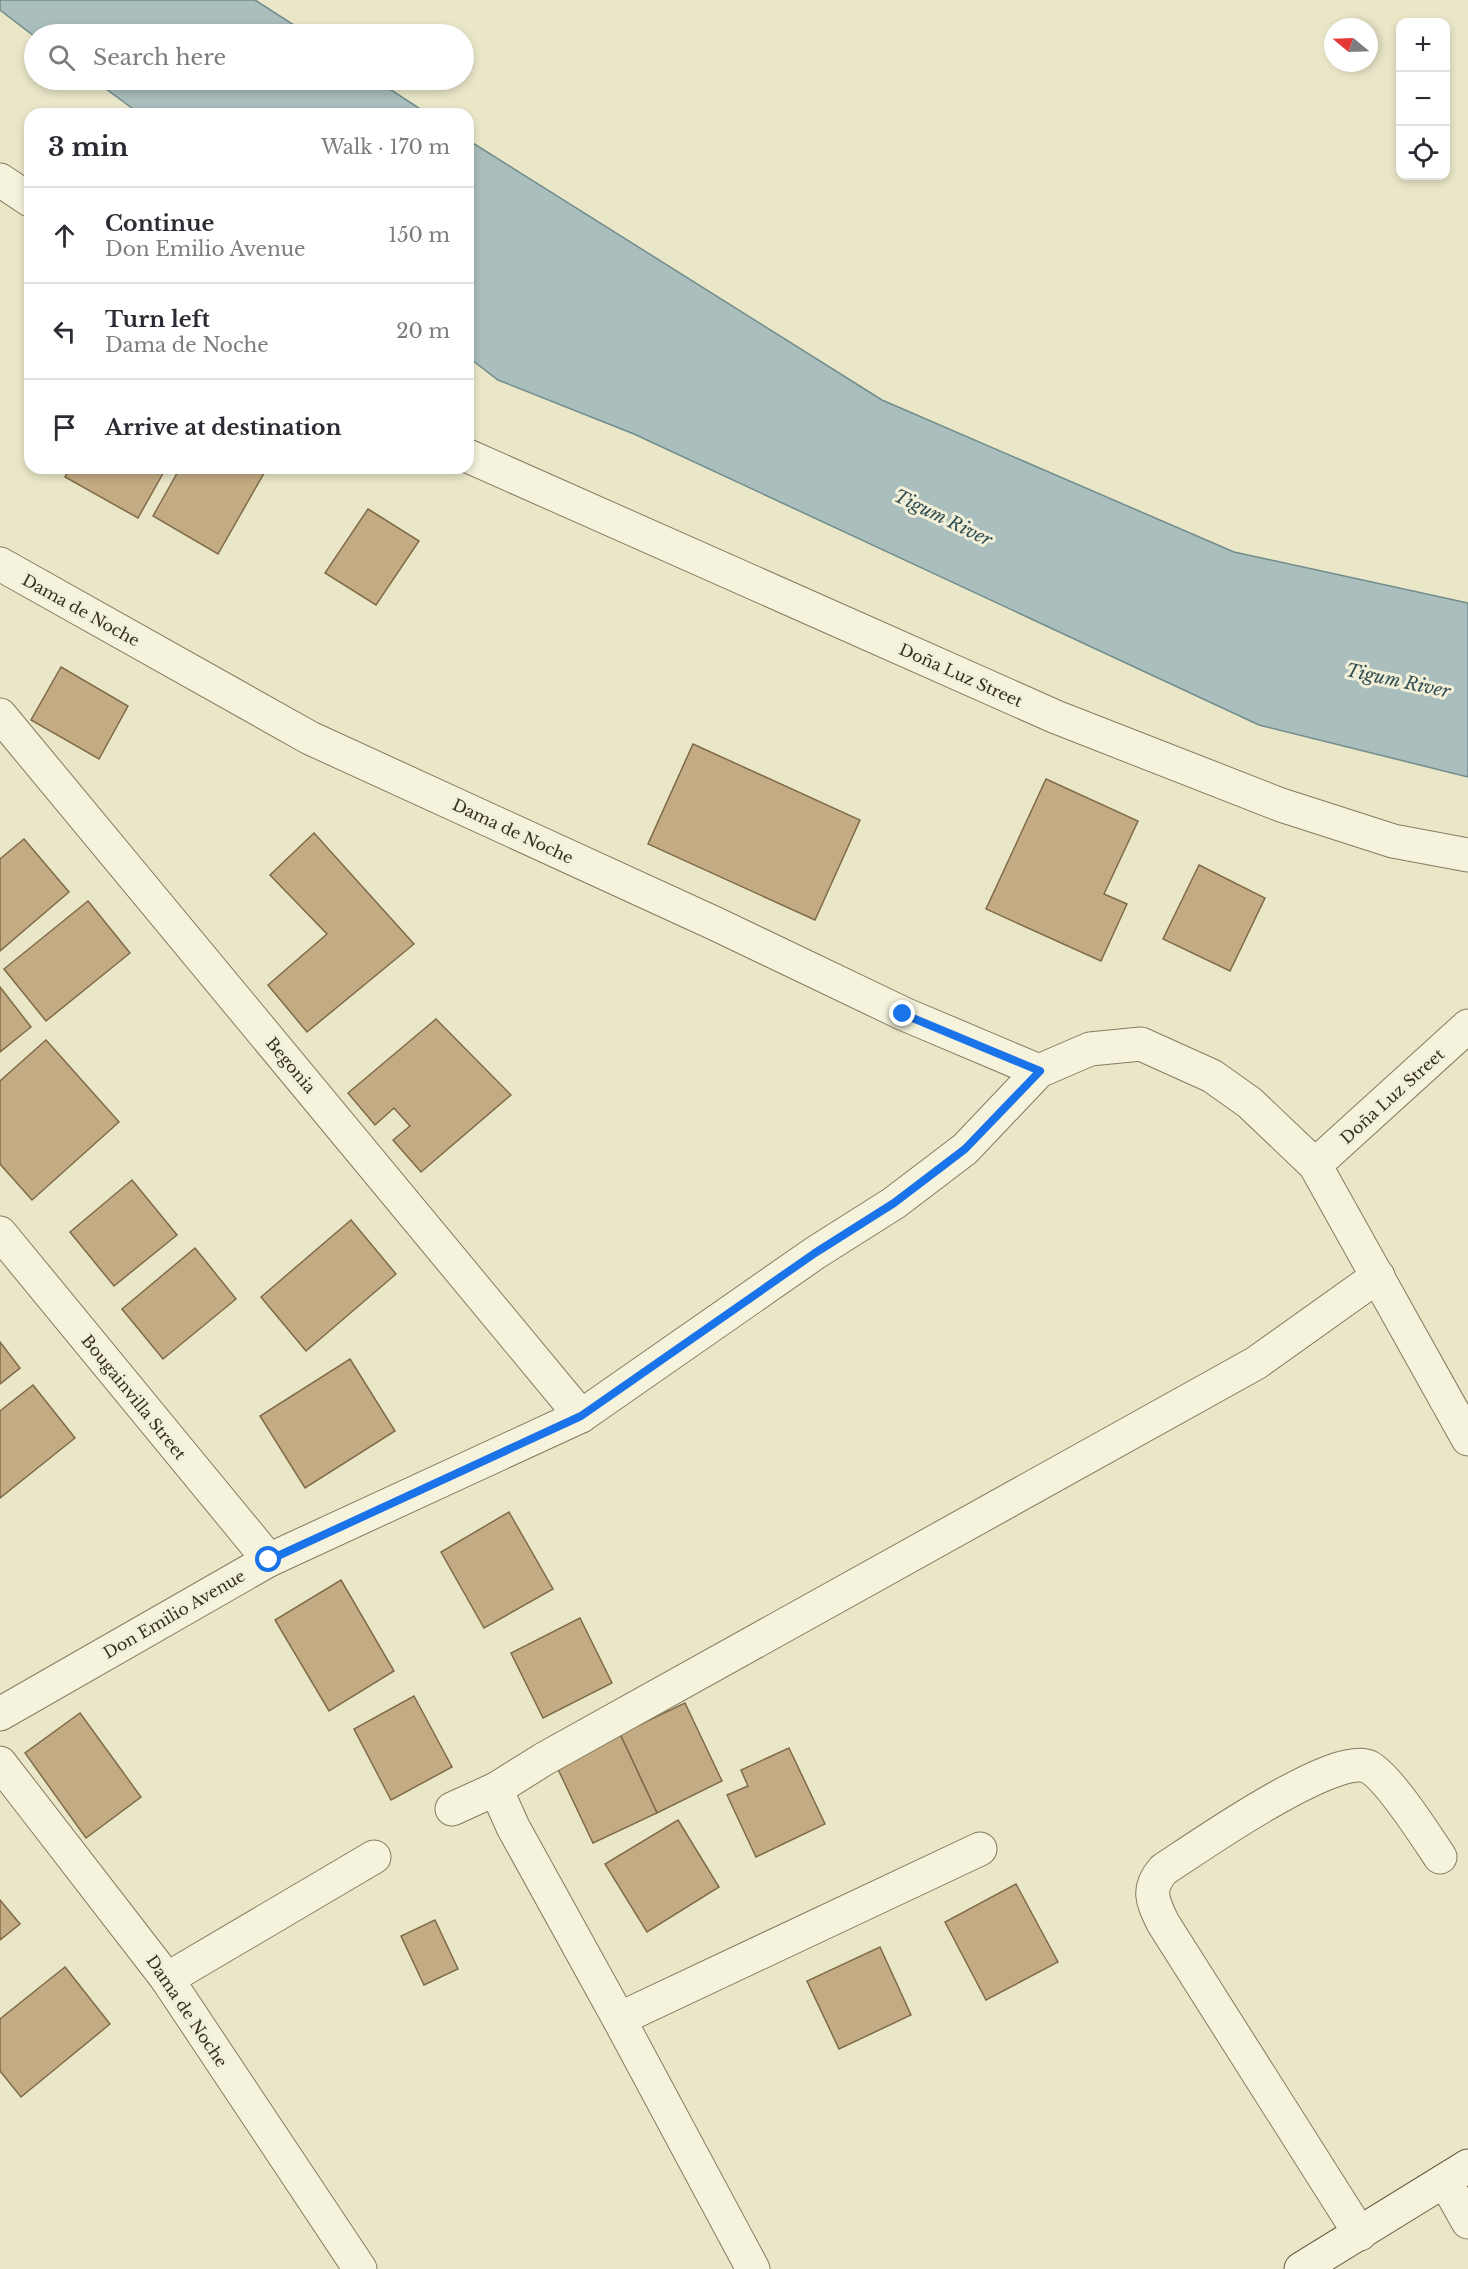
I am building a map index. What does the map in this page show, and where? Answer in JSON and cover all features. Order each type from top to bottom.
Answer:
[{"type":"street","name":"Doña Luz Street","points":[[474,459],[1056,717],[1281,806],[1393,841],[1468,855]]},
{"type":"street","name":"Dama de Noche","points":[[0,564],[310,738],[716,924],[903,1014],[1040,1071]]},
{"type":"street","name":"Begonia","points":[[0,715],[581,1416]]},
{"type":"street","name":"Doña Luz Street","points":[[1315,1165],[1468,1026]]},
{"type":"street","points":[[1040,1071],[1090,1049],[1141,1044],[1212,1076],[1250,1103],[1315,1165],[1468,1439]]},
{"type":"street","name":"Don Emilio Avenue","points":[[0,1714],[269,1560],[581,1416],[815,1253],[894,1203],[965,1149],[1040,1071]]},
{"type":"street","name":"Bougainvilla Street","points":[[0,1233],[269,1560]]},
{"type":"street","points":[[452,1809],[496,1788],[543,1759],[1256,1363],[1378,1276]]},
{"type":"street","name":"Dama de Noche","points":[[0,1763],[167,1979],[360,2269]]},
{"type":"street","points":[[1359,2234],[1163,1923],[1153,1902],[1154,1881],[1163,1870],[1295,1787],[1324,1774],[1355,1765],[1368,1767],[1385,1781],[1440,1857]]},
{"type":"street","points":[[496,1788],[513,1827],[620,2019],[753,2269]]},
{"type":"street","points":[[620,2019],[980,1849]]},
{"type":"street","points":[[167,1979],[374,1857]]},
{"type":"street","points":[[1301,2269],[1456,2173],[1468,2222]]},
{"type":"water","points":[[0,0],[255,0],[292,24],[24,24],[24,28],[0,10]]},
{"type":"water","points":[[108,90],[391,90],[419,108],[132,108]]},
{"type":"water","name":"Tigum River","points":[[474,144],[882,400],[1234,552],[1468,603],[1468,777],[1259,725],[634,434],[498,380],[474,362]]},
{"type":"building","points":[[67,474],[163,474],[138,518],[65,477]]},
{"type":"building","points":[[177,474],[264,474],[218,554],[153,516]]},
{"type":"building","points":[[368,509],[419,541],[376,605],[325,573]]},
{"type":"building","points":[[61,667],[128,706],[99,759],[31,720]]},
{"type":"building","points":[[693,744],[860,820],[815,920],[648,844]]},
{"type":"building","points":[[1046,779],[1138,821],[1104,894],[1127,904],[1101,961],[986,909]]},
{"type":"building","points":[[314,833],[414,944],[307,1032],[268,985],[327,934],[270,875]]},
{"type":"building","points":[[24,839],[69,892],[0,951],[0,859]]},
{"type":"building","points":[[1199,865],[1265,898],[1230,971],[1163,939]]},
{"type":"building","points":[[88,901],[130,953],[46,1021],[4,969]]},
{"type":"building","points":[[0,987],[31,1027],[0,1052]]},
{"type":"building","points":[[436,1019],[511,1095],[421,1172],[393,1140],[410,1126],[394,1108],[375,1125],[348,1093]]},
{"type":"building","points":[[46,1040],[119,1122],[32,1200],[0,1164],[0,1081]]},
{"type":"building","points":[[132,1180],[177,1235],[114,1286],[70,1232]]},
{"type":"building","points":[[351,1220],[396,1274],[306,1351],[261,1297]]},
{"type":"building","points":[[195,1248],[236,1299],[163,1359],[122,1309]]},
{"type":"building","points":[[0,1342],[20,1368],[0,1384]]},
{"type":"building","points":[[350,1359],[395,1431],[305,1488],[260,1416]]},
{"type":"building","points":[[33,1385],[75,1438],[0,1498],[0,1411]]},
{"type":"building","points":[[509,1512],[553,1589],[484,1628],[441,1552]]},
{"type":"building","points":[[341,1580],[394,1671],[329,1711],[275,1620]]},
{"type":"building","points":[[580,1618],[612,1683],[543,1718],[511,1653]]},
{"type":"building","points":[[414,1696],[452,1767],[391,1800],[354,1729]]},
{"type":"building","points":[[685,1703],[722,1781],[657,1813],[620,1734]]},
{"type":"building","points":[[80,1713],[141,1797],[86,1838],[25,1753]]},
{"type":"building","points":[[620,1734],[657,1813],[593,1843],[556,1765]]},
{"type":"building","points":[[789,1748],[825,1824],[756,1857],[727,1795],[748,1786],[741,1770]]},
{"type":"building","points":[[678,1820],[719,1887],[647,1932],[605,1864]]},
{"type":"building","points":[[1016,1884],[1058,1962],[986,2000],[945,1922]]},
{"type":"building","points":[[0,1900],[20,1924],[0,1940]]},
{"type":"building","points":[[435,1920],[458,1969],[424,1985],[401,1936]]},
{"type":"building","points":[[880,1947],[911,2015],[839,2049],[807,1981]]},
{"type":"building","points":[[65,1967],[110,2024],[21,2097],[0,2071],[0,2019]]},
{"type":"route","points":[[269,1560],[581,1416],[815,1253],[894,1203],[965,1149],[1040,1071],[903,1014]]}]
